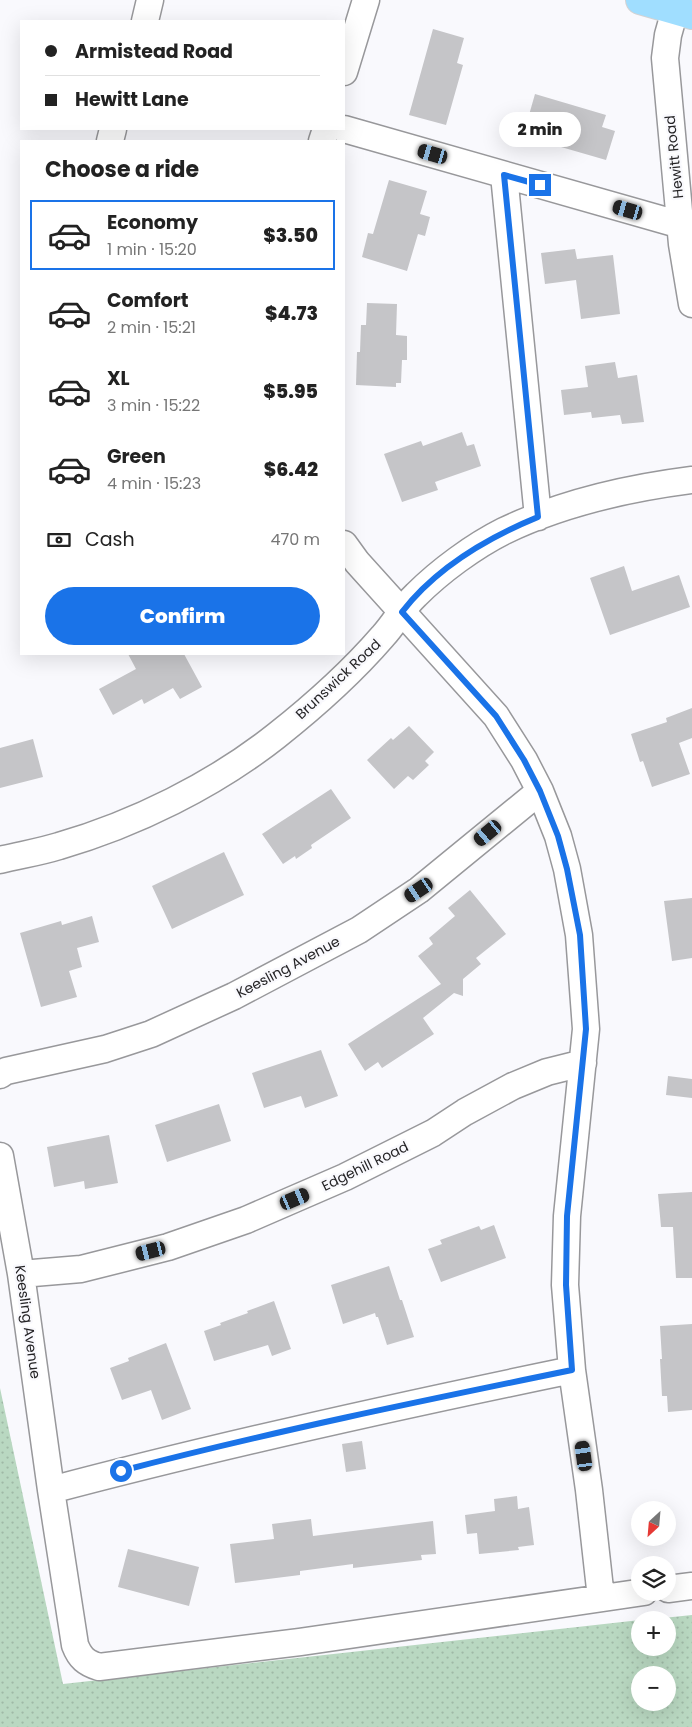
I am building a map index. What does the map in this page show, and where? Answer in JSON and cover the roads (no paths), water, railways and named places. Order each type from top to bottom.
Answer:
[{"type":"main road","points":[[640,0],[683,13]]},
{"type":"street","points":[[144,20],[150,0]]},
{"type":"street","points":[[345,69],[366,0]]},
{"type":"street","name":"Hewitt Road","points":[[683,13],[668,35],[664,58],[681,226],[692,304]]},
{"type":"street","points":[[345,129],[681,226]]},
{"type":"street","points":[[504,175],[538,517]]},
{"type":"street","name":"Brunswick Road","points":[[0,860],[59,846],[108,830],[166,804],[222,773],[275,737],[331,688],[365,656],[414,597],[429,583],[470,552],[504,531],[538,517],[596,498],[656,484],[692,480]]},
{"type":"street","points":[[345,545],[357,562],[496,716],[524,760],[540,791],[558,836],[567,869],[580,935],[586,1029],[567,1216],[566,1285],[572,1370],[589,1490],[601,1598]]},
{"type":"street","name":"Keesling Avenue","points":[[0,1075],[6,1071],[106,1049],[151,1034],[234,996],[301,961],[359,930],[419,890],[540,791]]},
{"type":"street","name":"Edgehill Road","points":[[21,1274],[81,1269],[168,1247],[246,1220],[354,1173],[433,1133],[465,1112],[513,1086],[547,1072],[582,1063]]},
{"type":"street","name":"Keesling Avenue","points":[[0,1156],[21,1274],[75,1646],[79,1655],[87,1663],[99,1667],[300,1642],[631,1594]]},
{"type":"street","points":[[51,1490],[173,1458],[417,1402],[572,1370]]},
{"type":"street","points":[[676,1589],[692,1586]]}]
